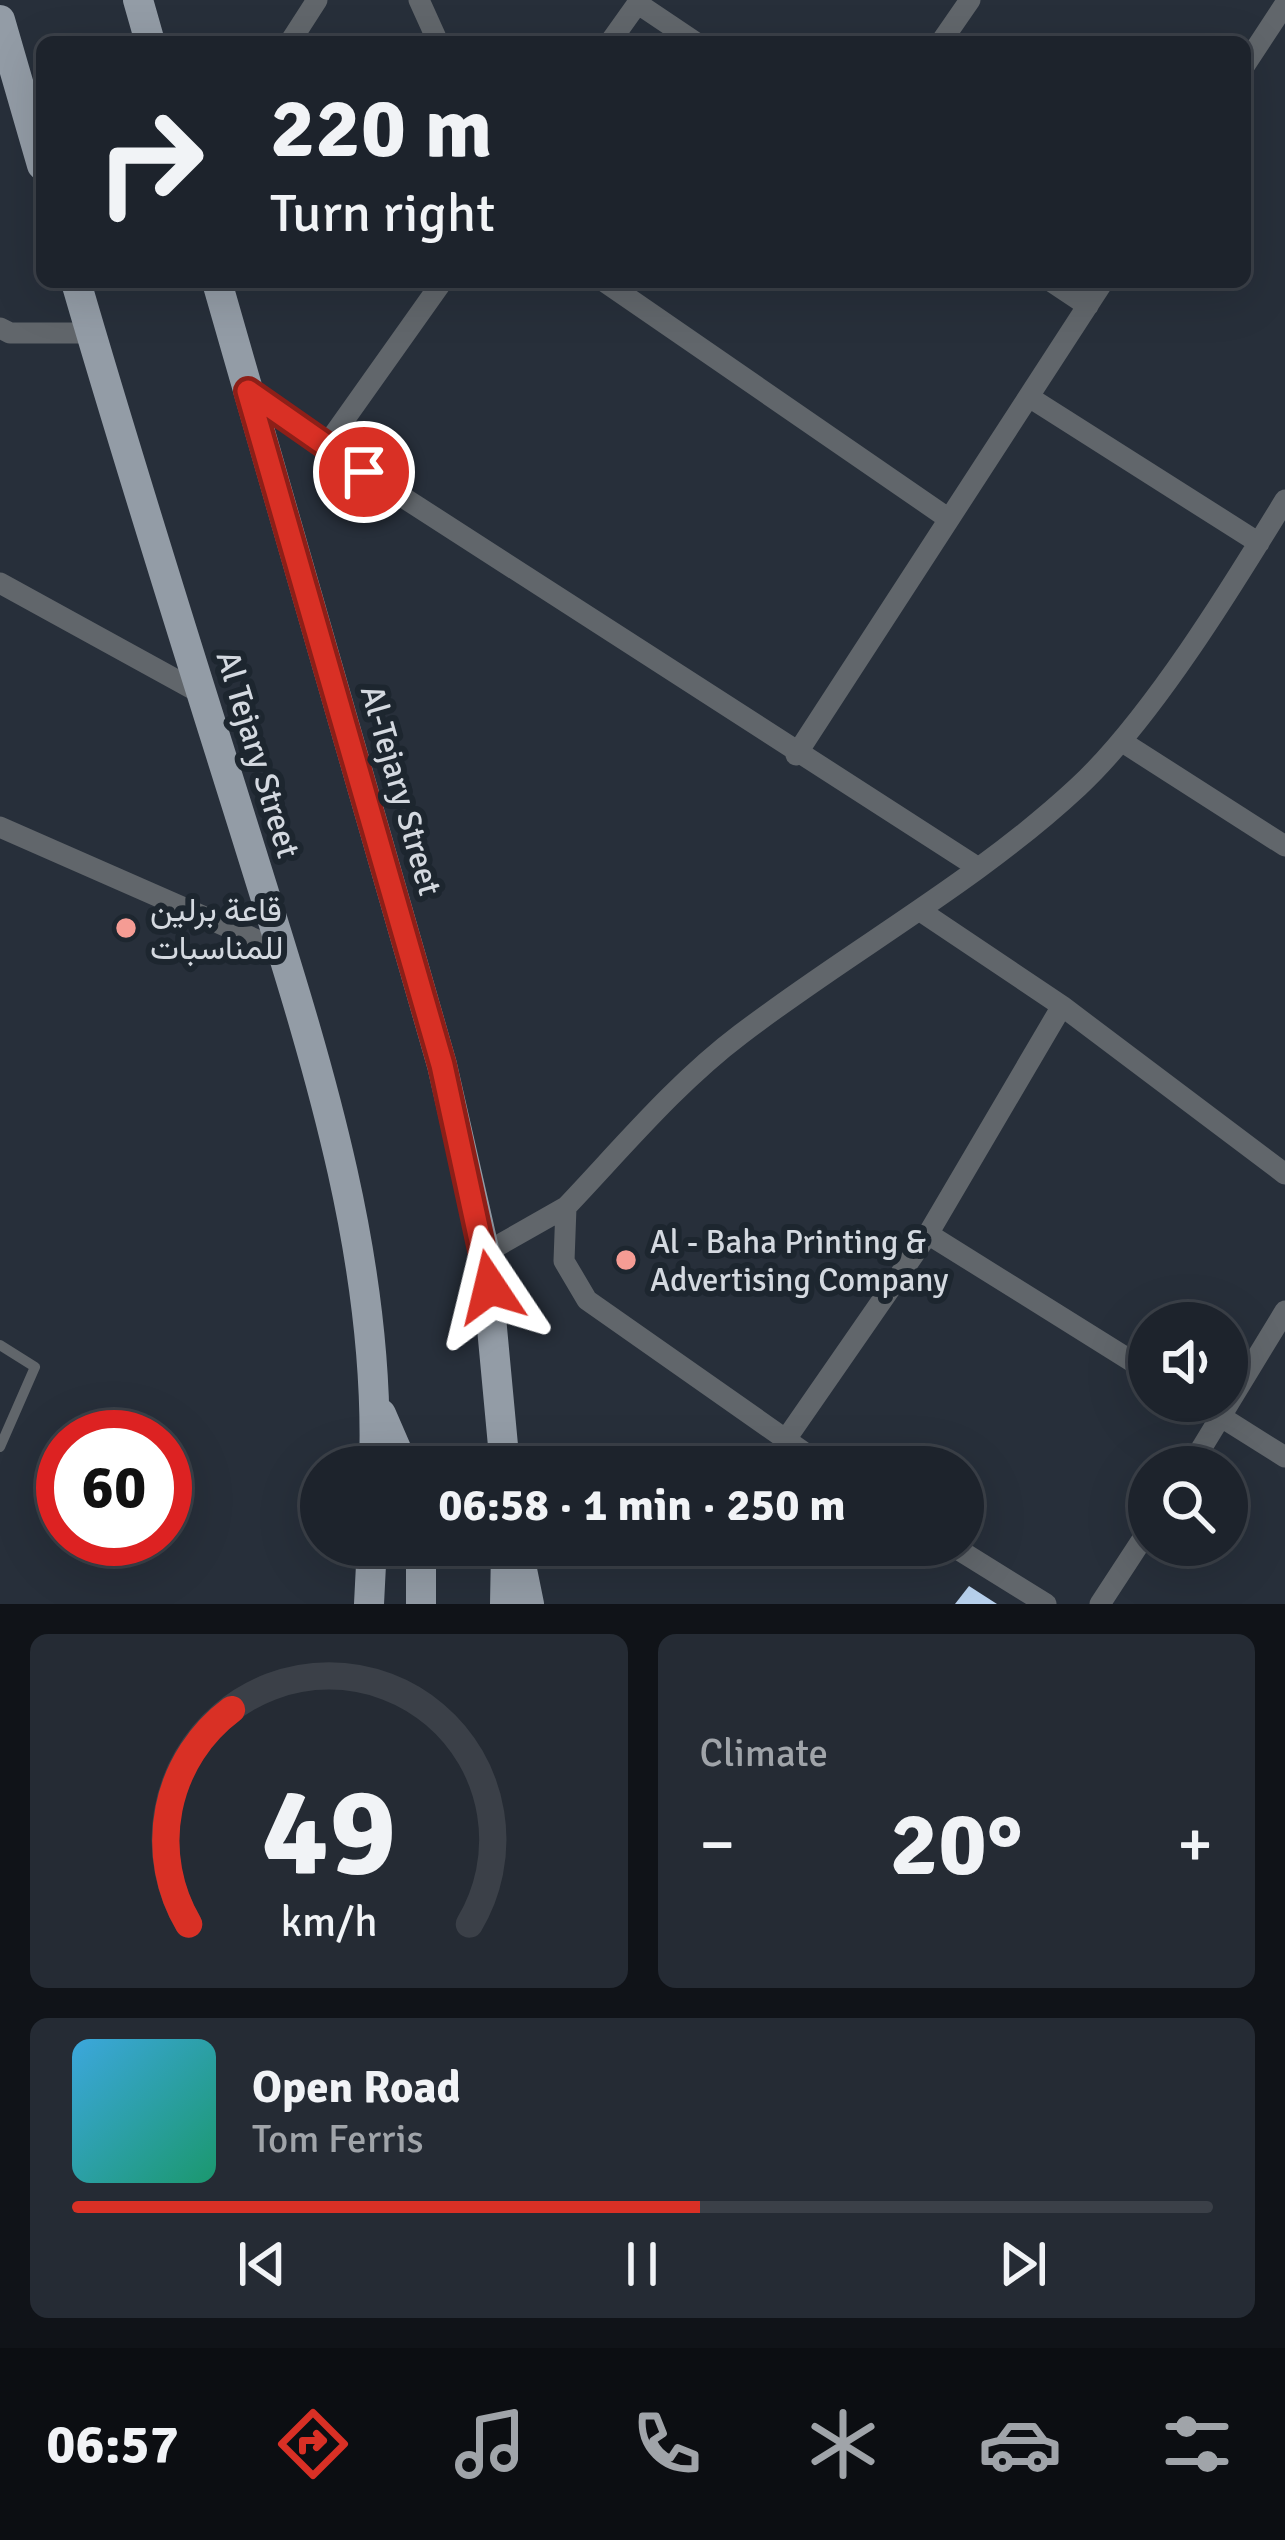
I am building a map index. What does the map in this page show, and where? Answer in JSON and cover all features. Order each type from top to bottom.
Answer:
[{"type":"main road","points":[[138,0],[148,36]]},
{"type":"main road","points":[[0,20],[36,144]]},
{"type":"main road","name":"Al Tejary Street","points":[[78,288],[283,951],[340,1163],[376,1403],[375,1446]]},
{"type":"main road","name":"Al-Tejary Street","points":[[219,288],[402,919],[485,1253],[503,1446]]},
{"type":"main road","points":[[376,1403],[395,1446]]},
{"type":"main road","points":[[370,1604],[371,1566]]},
{"type":"main road","points":[[421,1566],[421,1604]]},
{"type":"main road","points":[[505,1604],[506,1566]]},
{"type":"main road","points":[[521,1566],[529,1604]]},
{"type":"street","points":[[294,36],[317,0]]},
{"type":"street","points":[[419,0],[435,36]]},
{"type":"street","points":[[945,36],[970,0]]},
{"type":"street","points":[[614,36],[638,2],[686,36]]},
{"type":"street","points":[[1251,56],[1285,4]]},
{"type":"street","points":[[325,447],[438,288]]},
{"type":"street","points":[[614,288],[949,519]]},
{"type":"street","points":[[1061,288],[1088,306]]},
{"type":"street","points":[[796,754],[1099,288]]},
{"type":"street","points":[[3,337],[91,333]]},
{"type":"street","points":[[248,391],[325,447],[977,868]]},
{"type":"street","points":[[1028,397],[1259,543]]},
{"type":"street","points":[[485,1253],[566,1207],[667,1101],[738,1036],[977,868],[1079,786],[1121,741],[1285,500]]},
{"type":"street","points":[[0,583],[202,694]]},
{"type":"street","points":[[1121,741],[1285,846]]},
{"type":"street","points":[[0,826],[283,951]]},
{"type":"street","points":[[919,910],[1062,1006],[1285,1174]]},
{"type":"street","points":[[784,1442],[928,1234],[1062,1006]]},
{"type":"street","points":[[566,1207],[564,1261],[587,1300],[791,1446]]},
{"type":"street","points":[[928,1234],[1128,1359]]},
{"type":"street","points":[[1248,1374],[1285,1311]]},
{"type":"street","points":[[1228,1422],[1285,1457]]},
{"type":"street","points":[[1100,1604],[1128,1561]]},
{"type":"street","points":[[984,1565],[1046,1604]]},
{"type":"lane","points":[[0,1345],[35,1367],[0,1448]]},
{"type":"building","points":[[969,1586],[997,1604],[955,1604]]},
{"type":"place","name":"قاعة برلين للمناسبات","points":[[126,928]]},
{"type":"place","name":"Al - Baha Printing & Advertising Company","points":[[626,1260]]},
{"type":"route","points":[[364,472],[248,391],[442,1065],[490,1287]]}]
